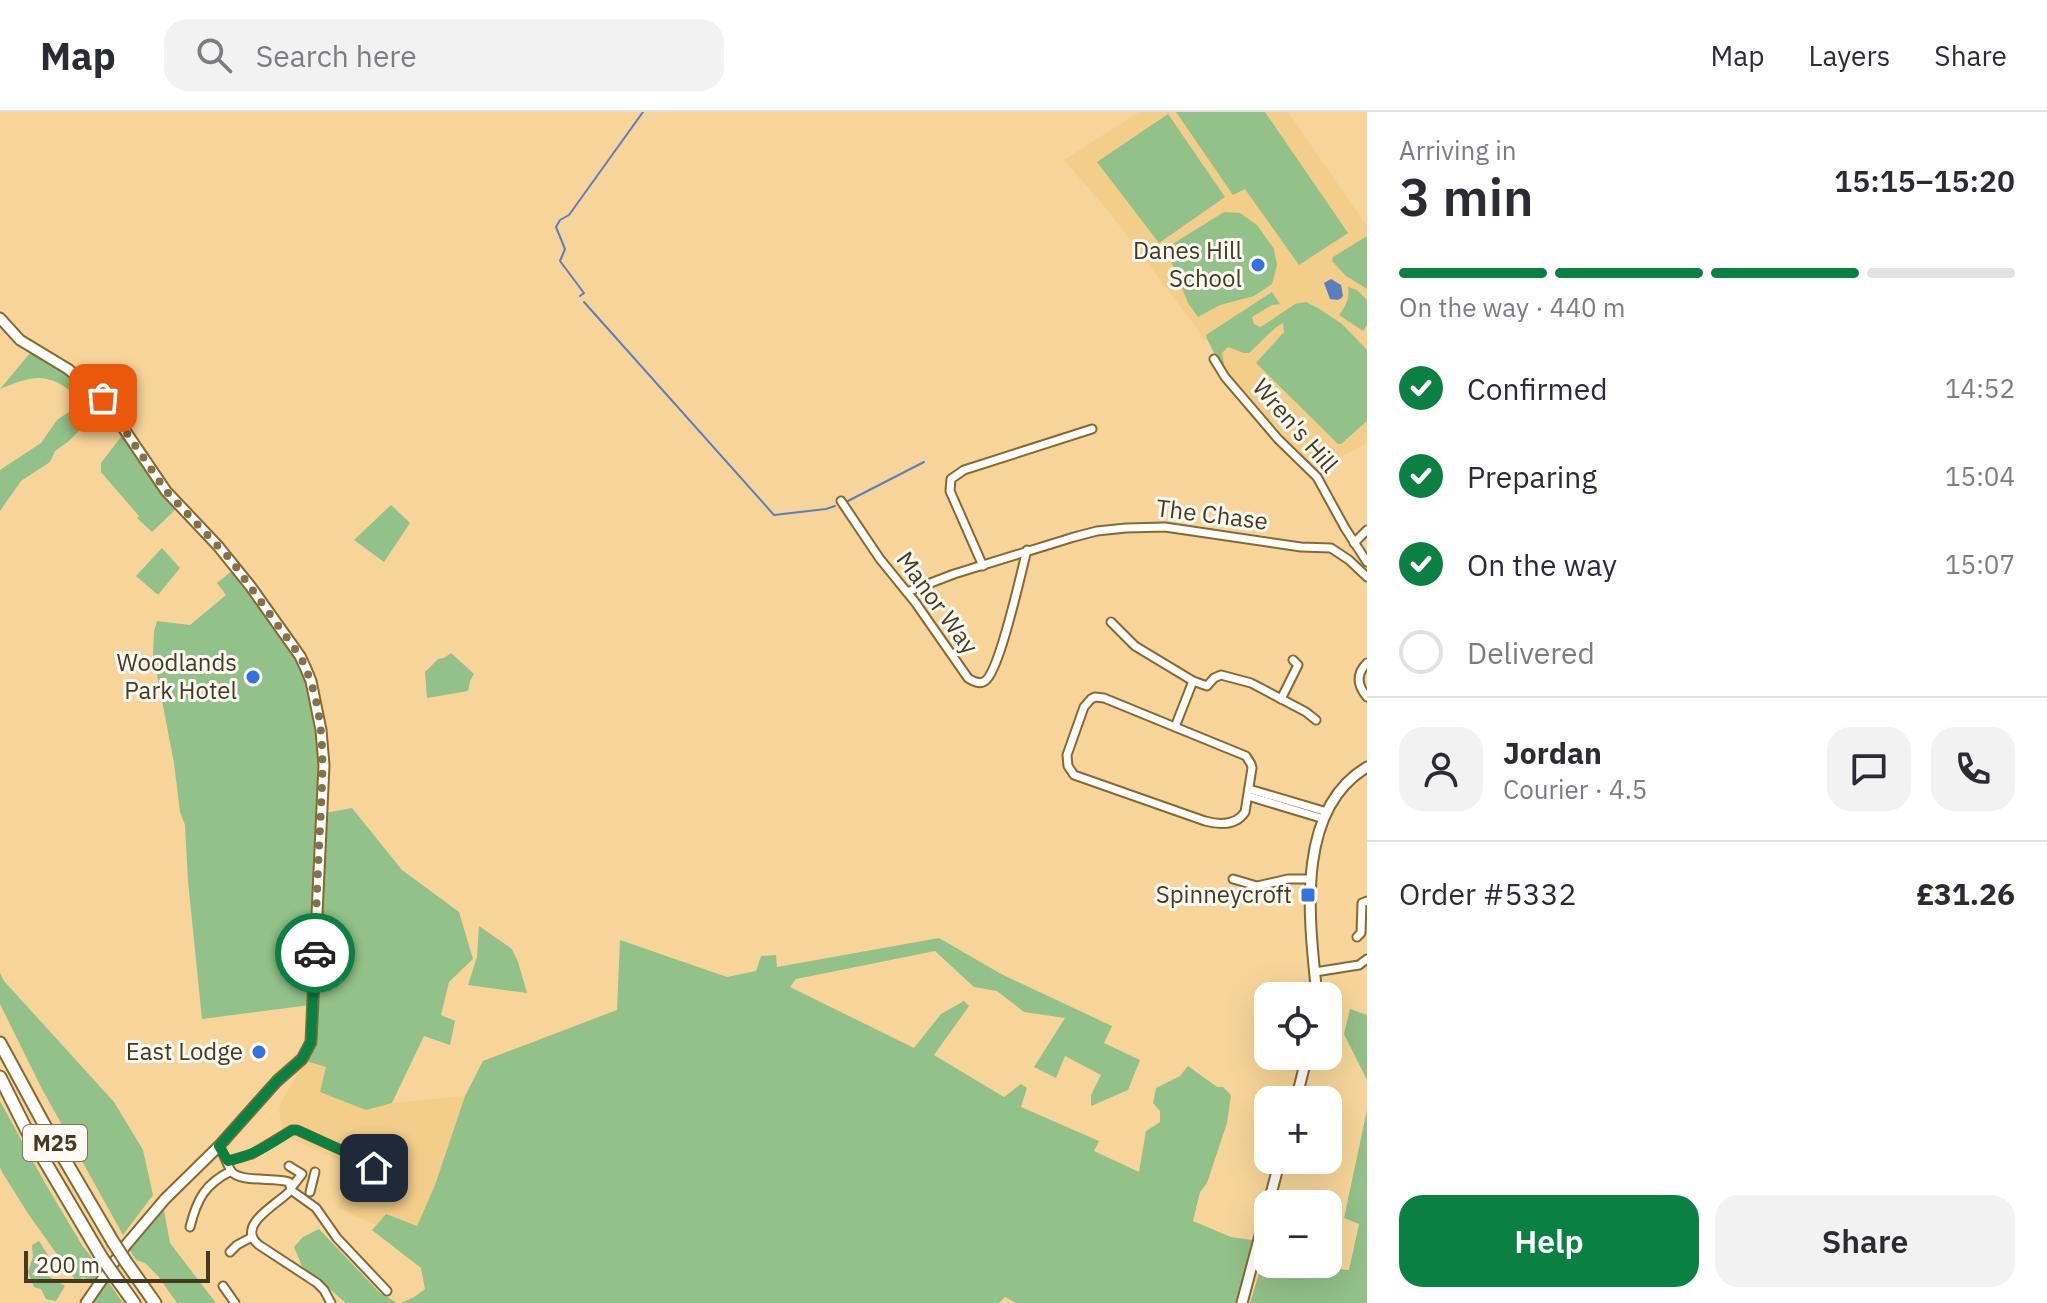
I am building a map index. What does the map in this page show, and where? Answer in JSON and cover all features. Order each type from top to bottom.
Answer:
[{"type":"highway","name":"M25","points":[[0,1043],[45,1126],[119,1244],[126,1262],[155,1303]]},
{"type":"highway","name":"M25","points":[[0,1077],[27,1131],[102,1258],[134,1303]]},
{"type":"main road","points":[[0,318],[20,340],[68,369],[103,398],[166,491],[218,546],[251,587],[300,656],[311,681],[321,730],[324,765],[311,1042],[302,1059],[119,1244],[86,1303]]},
{"type":"main road","points":[[1316,982],[1311,879],[1313,851],[1325,815],[1343,786],[1367,767]]},
{"type":"main road","points":[[1242,1303],[1276,1174]]},
{"type":"street","name":"Wren's Hill","points":[[1214,359],[1225,377],[1278,439],[1317,477],[1367,562]]},
{"type":"street","points":[[983,566],[950,491],[951,479],[964,470],[1092,429]]},
{"type":"street","name":"Manor Way","points":[[841,501],[968,678],[981,683],[986,681],[998,656],[1027,550]]},
{"type":"street","name":"The Chase","points":[[907,592],[1027,550],[1097,531],[1126,528],[1165,527],[1301,547],[1331,548],[1367,577]]},
{"type":"street","points":[[1354,543],[1367,530]]},
{"type":"street","points":[[1111,622],[1144,653],[1193,681],[1207,686],[1221,675],[1251,683],[1316,720]]},
{"type":"street","points":[[1281,699],[1298,665],[1293,660]]},
{"type":"street","points":[[1367,663],[1359,675],[1361,689],[1367,697]]},
{"type":"street","points":[[1175,727],[1193,681]]},
{"type":"street","points":[[1095,697],[1104,698],[1246,756],[1252,768],[1248,792],[1245,812],[1238,820],[1215,824],[1078,777],[1068,766],[1067,755],[1084,707],[1095,697]]},
{"type":"street","points":[[1248,792],[1325,815]]},
{"type":"street","points":[[1233,879],[1257,886],[1288,879],[1311,879]]},
{"type":"street","points":[[1357,937],[1361,933],[1362,903],[1367,901]]},
{"type":"street","points":[[1315,972],[1359,965],[1367,959]]},
{"type":"street","points":[[228,1161],[252,1154],[297,1130],[374,1168]]},
{"type":"street","points":[[219,1146],[231,1171],[240,1177],[289,1182],[291,1189],[316,1208],[337,1238],[387,1291]]},
{"type":"street","points":[[289,1166],[302,1174],[316,1176],[310,1192]]},
{"type":"street","points":[[190,1227],[203,1191],[210,1183],[231,1171]]},
{"type":"street","points":[[302,1174],[291,1189],[259,1217],[253,1225],[252,1237],[259,1245],[317,1283],[331,1303]]},
{"type":"street","points":[[230,1252],[252,1237]]},
{"type":"street","points":[[223,1286],[235,1303]]},
{"type":"shaded area","name":"Danes Hill School","points":[[1139,112],[1288,112],[1367,226],[1367,443],[1315,470],[1277,433],[1225,373],[1207,340],[1203,340],[1109,212],[1064,160]]},
{"type":"shaded area","points":[[306,1061],[326,1067],[366,1109],[392,1103],[465,1096],[435,1185],[416,1227],[387,1214],[376,1225],[338,1208],[354,1168],[290,1138],[282,1127],[279,1110],[282,1100]]},
{"type":"green space","points":[[1176,112],[1265,112],[1348,233],[1299,265],[1245,189],[1233,195]]},
{"type":"green space","points":[[1168,114],[1225,197],[1159,243],[1097,162]]},
{"type":"green space","points":[[1224,212],[1240,213],[1257,225],[1274,249],[1277,265],[1272,284],[1254,296],[1220,305],[1198,317],[1188,303],[1166,248]]},
{"type":"green space","points":[[1367,236],[1367,289],[1346,276],[1332,261],[1333,257]]},
{"type":"green space","points":[[1348,287],[1357,290],[1367,300],[1367,325],[1363,331],[1339,315],[1347,302]]},
{"type":"green space","points":[[1272,292],[1280,304],[1272,305],[1252,317],[1254,324],[1260,327],[1295,304],[1306,302],[1342,324],[1367,350],[1367,421],[1341,444],[1256,363],[1284,332],[1283,323],[1249,353],[1228,347],[1222,353],[1224,363],[1221,366],[1207,339],[1206,335]]},
{"type":"green space","points":[[31,352],[88,387],[99,398],[89,412],[87,423],[55,451],[50,462],[21,481],[0,511],[0,470],[41,443],[57,420],[76,407],[79,398],[59,384],[42,378],[23,380],[0,389]]},
{"type":"green space","points":[[124,433],[177,508],[152,532],[101,472],[101,463]]},
{"type":"green space","points":[[391,505],[410,523],[384,562],[354,540]]},
{"type":"green space","points":[[162,548],[180,568],[158,595],[136,576]]},
{"type":"green space","points":[[233,570],[293,653],[308,687],[313,710],[319,781],[310,1005],[202,1019],[185,825],[180,812],[153,654],[154,631],[157,621],[190,625],[226,595],[217,583]]},
{"type":"green space","points":[[451,653],[474,674],[468,691],[427,698],[425,672],[438,659]]},
{"type":"green space","points":[[352,808],[402,870],[459,912],[473,959],[449,982],[441,1015],[455,1021],[450,1045],[424,1036],[392,1103],[366,1110],[320,1092],[326,1067],[306,1061],[318,1042],[325,813]]},
{"type":"green space","points":[[479,926],[512,949],[527,993],[468,985],[477,957]]},
{"type":"green space","points":[[939,938],[1003,975],[1112,1026],[1104,1043],[1140,1060],[1128,1090],[1091,1106],[1091,1095],[1101,1075],[1065,1056],[1056,1078],[1034,1067],[1065,1018],[1024,1012],[997,991],[974,987],[935,951],[796,979],[790,987],[914,1048],[941,1014],[964,1001],[969,1006],[934,1055],[1004,1097],[1021,1084],[1027,1088],[1021,1107],[1099,1141],[1094,1151],[1139,1172],[1146,1131],[1160,1122],[1160,1111],[1153,1103],[1156,1088],[1180,1076],[1188,1066],[1217,1087],[1223,1087],[1231,1095],[1227,1123],[1207,1183],[1200,1192],[1193,1221],[1231,1237],[1252,1240],[1237,1303],[1016,1303],[1005,1297],[999,1303],[401,1303],[425,1289],[421,1268],[372,1230],[386,1214],[417,1226],[435,1185],[465,1096],[483,1061],[617,1010],[620,940],[727,977],[756,971],[761,956],[776,955],[777,967]]},
{"type":"green space","points":[[0,973],[114,1102],[143,1150],[153,1195],[123,1235],[42,1089],[0,1004]]},
{"type":"green space","points":[[1350,1009],[1367,1015],[1367,1080],[1344,1034]]},
{"type":"green space","points":[[0,1101],[82,1245],[101,1270],[92,1283],[84,1277],[76,1281],[2,1172]]},
{"type":"green space","points":[[1367,1110],[1367,1303],[1250,1303],[1258,1278],[1342,1278],[1342,1269],[1349,1270],[1359,1224],[1344,1218]]},
{"type":"green space","points":[[164,1210],[170,1243],[216,1303],[177,1303],[158,1276],[145,1263],[136,1260],[129,1249]]},
{"type":"green space","points":[[319,1229],[379,1292],[397,1303],[346,1303],[302,1266],[294,1247],[303,1237]]},
{"type":"green space","points":[[39,1241],[48,1255],[47,1275],[65,1286],[56,1301],[46,1299],[41,1289],[34,1287],[28,1272],[33,1257],[32,1245]]},
{"type":"green space","points":[[107,1280],[123,1303],[91,1303]]},
{"type":"water","points":[[1331,279],[1341,285],[1343,296],[1339,299],[1330,299],[1324,283]]},
{"type":"waterway","points":[[580,296],[584,293],[560,261],[565,249],[556,227],[560,220],[569,215],[643,112]]},
{"type":"waterway","points":[[584,302],[774,515],[835,506]]},
{"type":"waterway","points":[[846,502],[924,462]]},
{"type":"way so far","points":[[103,398],[166,491],[245,578],[300,656],[311,681],[324,765],[315,953]]},
{"type":"place","name":"Danes Hill School","points":[[1258,265]]},
{"type":"place","name":"Woodlands Park Hotel","points":[[253,677]]},
{"type":"place","name":"Spinneycroft","points":[[1308,895]]},
{"type":"place","name":"East Lodge","points":[[259,1052]]},
{"type":"route","points":[[315,953],[311,1042],[302,1059],[277,1081],[219,1146],[228,1161],[234,1160],[297,1130],[374,1168]]}]
